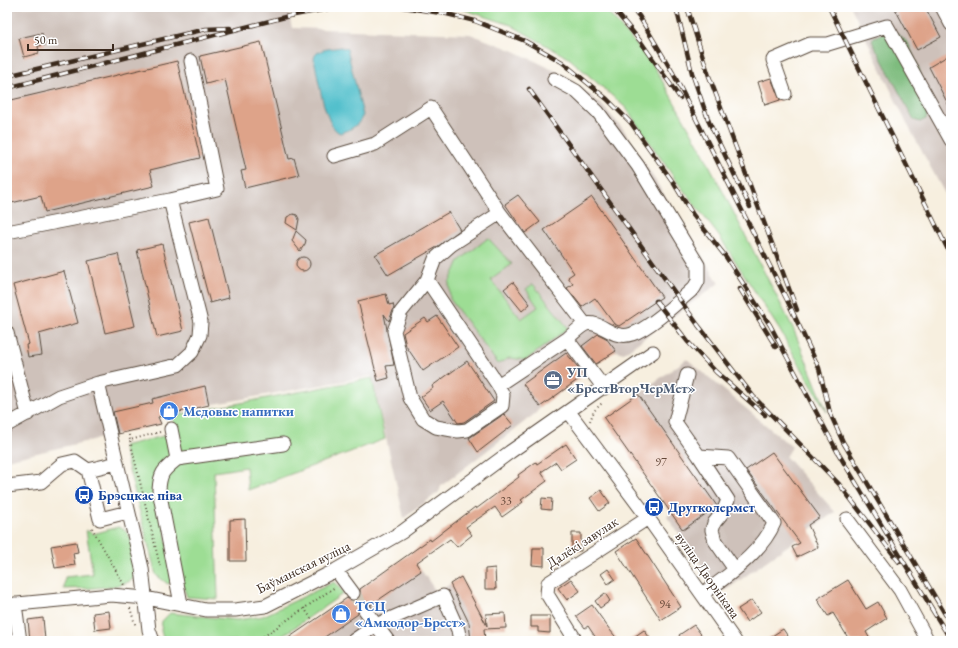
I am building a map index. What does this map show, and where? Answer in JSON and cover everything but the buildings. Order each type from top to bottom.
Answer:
[{"type":"street","points":[[942,7],[951,22]]},
{"type":"street","points":[[785,94],[773,60],[810,44],[828,44],[887,26],[951,140]]},
{"type":"street","points":[[7,232],[170,200],[217,189],[191,61]]},
{"type":"street","points":[[498,385],[567,339],[585,324],[594,323],[610,333],[632,335],[647,326],[694,288],[698,281],[698,265],[638,166],[598,112],[576,91],[554,79]]},
{"type":"street","points":[[334,156],[374,144],[431,108],[500,213],[585,324]]},
{"type":"street","points":[[7,425],[59,396],[98,383],[178,365],[192,352],[200,335],[201,322],[170,200]]},
{"type":"street","points":[[427,280],[498,385],[503,395],[502,406],[467,430],[458,431],[436,427],[423,419],[410,398],[394,331],[401,312],[427,280],[435,259],[451,245],[500,213]]},
{"type":"street","points":[[7,333],[28,414]]},
{"type":"street","points":[[567,339],[604,388]]},
{"type":"street","name":"Баўманская вуліца","points":[[11,604],[111,595],[146,598],[206,610],[235,610],[265,606],[336,570],[402,532],[510,452],[654,352]]},
{"type":"street","points":[[687,375],[675,422],[728,500],[723,512],[714,523],[712,530],[715,541],[734,568]]},
{"type":"street","points":[[98,383],[142,568],[149,630],[152,641]]},
{"type":"street","name":"вуліца Дворнікава","points":[[569,412],[648,518],[735,641]]},
{"type":"street","points":[[171,429],[177,459]]},
{"type":"street","points":[[181,604],[160,490],[160,478],[165,469],[177,459],[283,444]]},
{"type":"street","points":[[699,456],[728,458],[774,523],[770,532],[758,546],[702,594]]},
{"type":"street","points":[[7,486],[41,482],[62,464],[75,461],[88,470],[100,518],[128,512]]},
{"type":"street","points":[[88,470],[117,463]]},
{"type":"street","name":"Далёкі завулак","points":[[576,641],[547,594],[548,584],[648,518]]},
{"type":"street","points":[[847,519],[900,590],[928,641]]},
{"type":"street","points":[[336,570],[353,593]]},
{"type":"street","points":[[353,641],[376,625],[443,596],[458,630],[460,641]]},
{"type":"street","points":[[11,604],[20,641]]},
{"type":"street","points":[[364,610],[388,641]]},
{"type":"path","points":[[128,431],[130,440]]},
{"type":"path","points":[[90,522],[123,584],[136,628]]},
{"type":"path","points":[[304,608],[313,621]]},
{"type":"shaded area","points":[[7,7],[287,7],[292,28],[470,34],[512,50],[568,77],[601,104],[624,130],[719,283],[624,353],[616,351],[581,373],[583,376],[540,407],[536,413],[441,486],[439,492],[404,518],[372,376],[209,405],[159,417],[161,424],[7,460]]},
{"type":"shaded area","points":[[851,7],[951,7],[951,205],[905,120]]},
{"type":"shaded area","points":[[687,359],[792,447],[786,457],[835,512],[726,590],[719,590],[667,517],[671,512],[638,394]]},
{"type":"shaded area","points":[[410,554],[435,590],[441,590],[461,577],[483,619],[485,641],[284,641]]},
{"type":"green space","points":[[456,7],[603,7],[651,61],[702,151],[793,328],[827,412],[779,329],[719,236],[675,179],[626,108],[570,59],[511,25]]},
{"type":"green space","points":[[883,33],[897,33],[908,43],[919,69],[929,108],[926,119],[920,122],[914,120],[872,41],[874,37]]},
{"type":"green space","points":[[488,238],[512,264],[491,280],[521,319],[538,307],[526,289],[533,284],[568,328],[526,360],[509,358],[498,364],[450,299],[449,283],[459,261]]},
{"type":"green space","points":[[372,378],[385,439],[248,490],[246,467],[214,472],[218,599],[187,597],[182,583],[156,473],[173,581],[168,584],[156,575],[123,446],[176,433],[172,416]]},
{"type":"green space","points":[[118,527],[127,532],[136,562],[136,573],[131,581],[114,586],[64,589],[65,577],[93,574],[86,530],[93,534]]},
{"type":"green space","points":[[334,582],[344,593],[275,641],[164,641],[161,631],[162,621],[170,613],[237,620],[263,616]]},
{"type":"water","points":[[341,47],[347,49],[363,115],[351,129],[340,133],[334,129],[322,100],[314,59],[315,55],[321,51]]},
{"type":"tunnel","points":[[353,593],[365,610]]},
{"type":"railway","points":[[7,88],[289,16],[338,7]]},
{"type":"railway","points":[[403,7],[447,14],[475,21],[525,41],[562,62],[607,99],[631,123],[673,182],[693,215],[726,257],[770,325],[838,453],[934,612]]},
{"type":"railway","points":[[612,7],[641,42],[680,98]]},
{"type":"railway","points":[[631,7],[639,16],[673,73],[787,300],[819,368],[830,413],[843,442],[951,624]]},
{"type":"railway","points":[[676,7],[692,73],[709,122],[750,207]]},
{"type":"railway","points":[[687,7],[709,76],[797,310]]},
{"type":"railway","points":[[829,7],[951,256]]},
{"type":"railway","points":[[7,76],[206,29],[230,28]]},
{"type":"railway","points":[[529,89],[698,325],[753,396],[839,484],[899,562]]},
{"type":"railway","points":[[740,289],[776,347]]},
{"type":"railway","points":[[656,301],[688,342],[716,372],[765,415]]},
{"type":"railway","points":[[931,608],[951,640]]},
{"type":"place","name":"УП «БрестВторЧерМет»","points":[[553,380]]},
{"type":"place","name":"Медовые напитки","points":[[169,411]]},
{"type":"place","name":"Брэсцкае піва","points":[[84,495]]},
{"type":"place","name":"Другколермет","points":[[654,507]]},
{"type":"place","name":"ТСЦ «Амкодор-Брест»","points":[[341,614]]}]
